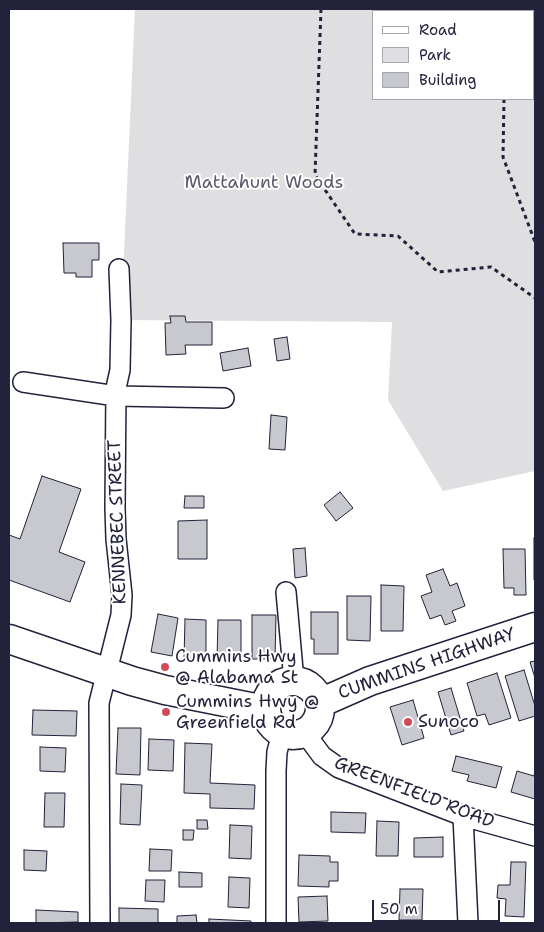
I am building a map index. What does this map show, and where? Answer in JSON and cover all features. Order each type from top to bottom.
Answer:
[{"type":"main road","name":"CUMMINS HIGHWAY","points":[[320,703],[370,681],[535,627]]},
{"type":"main road","points":[[9,639],[107,673],[165,690],[265,710]]},
{"type":"main road","points":[[293,733],[272,726],[265,710],[266,700],[270,692],[285,682],[294,681]]},
{"type":"main road","name":"CUMMINS HIGHWAY","points":[[293,733],[312,728],[318,721],[320,712],[320,703],[311,687],[294,681]]},
{"type":"street","name":"KENNEBEC STREET","points":[[100,923],[99,712],[121,615],[122,595],[116,539],[116,396],[120,362],[121,320],[119,269]]},
{"type":"street","points":[[23,382],[116,396],[224,398]]},
{"type":"street","points":[[286,592],[294,681]]},
{"type":"street","points":[[276,923],[276,758],[293,733]]},
{"type":"street","name":"GREENFIELD ROAD","points":[[293,733],[338,768],[463,816],[535,836]]},
{"type":"street","points":[[463,816],[468,923]]},
{"type":"path","points":[[321,9],[316,175],[355,234],[398,236],[438,272],[491,267],[535,298]]},
{"type":"path","points":[[504,100],[503,157],[535,242]]},
{"type":"green space","name":"Mattahunt Woods","points":[[135,9],[535,9],[535,471],[443,491],[388,400],[392,322],[121,320]]},
{"type":"building","points":[[63,243],[99,243],[99,260],[92,260],[92,277],[76,277],[76,273],[64,273]]},
{"type":"building","points":[[170,316],[185,316],[186,322],[212,322],[212,345],[185,345],[186,354],[166,355],[165,323],[171,323]]},
{"type":"building","points":[[287,337],[290,359],[277,361],[274,339]]},
{"type":"building","points":[[248,348],[251,366],[223,371],[220,353]]},
{"type":"building","points":[[271,415],[287,417],[285,450],[269,449]]},
{"type":"building","points":[[42,476],[81,489],[59,552],[85,562],[70,602],[9,580],[9,535],[20,539]]},
{"type":"building","points":[[340,492],[353,508],[336,521],[324,505]]},
{"type":"building","points":[[185,496],[204,496],[204,508],[184,508]]},
{"type":"building","points":[[207,520],[207,559],[178,559],[178,521]]},
{"type":"building","points":[[535,538],[535,580],[534,580]]},
{"type":"building","points":[[305,548],[307,576],[295,578],[293,549]]},
{"type":"building","points":[[503,549],[525,549],[526,595],[514,595],[514,588],[504,588]]},
{"type":"building","points":[[443,569],[450,586],[457,583],[465,606],[452,611],[456,621],[445,625],[441,615],[430,619],[421,596],[432,592],[426,575]]},
{"type":"building","points":[[381,585],[404,586],[403,631],[381,631]]},
{"type":"building","points":[[347,596],[371,596],[370,641],[347,640]]},
{"type":"building","points":[[311,612],[338,612],[338,654],[314,654],[314,639],[311,639]]},
{"type":"building","points":[[158,614],[178,618],[172,656],[151,652]]},
{"type":"building","points":[[252,615],[276,615],[275,659],[252,659]]},
{"type":"building","points":[[185,619],[206,620],[206,659],[184,659]]},
{"type":"building","points":[[218,620],[241,620],[241,659],[217,659]]},
{"type":"building","points":[[535,661],[535,678],[530,662]]},
{"type":"building","points":[[524,670],[535,706],[535,716],[519,721],[505,676]]},
{"type":"building","points":[[497,673],[511,718],[489,725],[485,714],[477,716],[467,683]]},
{"type":"building","points":[[451,688],[464,731],[451,735],[438,692]]},
{"type":"building","points":[[413,700],[424,738],[402,745],[390,707]]},
{"type":"building","points":[[33,710],[77,711],[76,736],[32,735]]},
{"type":"building","points":[[118,728],[141,728],[140,775],[116,774]]},
{"type":"building","points":[[149,739],[174,740],[173,771],[148,770]]},
{"type":"building","points":[[185,743],[212,744],[210,783],[255,785],[254,809],[210,808],[210,794],[184,793]]},
{"type":"building","points":[[40,747],[66,748],[65,772],[40,771]]},
{"type":"building","points":[[456,756],[502,767],[496,788],[467,781],[469,775],[452,771]]},
{"type":"building","points":[[535,770],[535,799],[511,792],[517,771],[534,776]]},
{"type":"building","points":[[121,784],[142,785],[140,825],[120,824]]},
{"type":"building","points":[[45,793],[65,793],[64,827],[44,827]]},
{"type":"building","points":[[331,812],[366,813],[365,833],[331,832]]},
{"type":"building","points":[[197,820],[207,820],[208,829],[197,829]]},
{"type":"building","points":[[377,821],[399,822],[398,856],[376,856]]},
{"type":"building","points":[[230,825],[252,826],[251,859],[229,858]]},
{"type":"building","points":[[183,830],[194,830],[193,840],[183,840]]},
{"type":"building","points":[[443,837],[443,857],[414,857],[414,838]]},
{"type":"building","points":[[150,849],[172,850],[171,871],[149,871]]},
{"type":"building","points":[[24,850],[47,851],[46,871],[24,870]]},
{"type":"building","points":[[299,855],[330,856],[330,862],[338,862],[338,881],[329,881],[329,887],[298,886]]},
{"type":"building","points":[[511,862],[526,862],[524,917],[505,916],[506,899],[497,898],[498,885],[510,885]]},
{"type":"building","points":[[179,872],[202,873],[202,887],[179,887]]},
{"type":"building","points":[[229,877],[250,878],[249,908],[228,907]]},
{"type":"building","points":[[146,880],[165,880],[164,902],[145,901]]},
{"type":"building","points":[[400,889],[423,889],[422,920],[399,920]]},
{"type":"building","points":[[327,896],[328,921],[299,922],[298,897]]},
{"type":"building","points":[[119,908],[158,909],[158,923],[119,923]]},
{"type":"building","points":[[36,910],[78,912],[78,922],[36,923]]},
{"type":"building","points":[[196,915],[197,923],[177,923],[177,916]]},
{"type":"building","points":[[209,919],[251,921],[251,923],[209,923]]},
{"type":"place","name":"Cummins Hwy @ Alabama St","points":[[165,667]]},
{"type":"place","name":"Cummins Hwy @ Greenfield Rd","points":[[166,712]]},
{"type":"place","name":"Sunoco","points":[[408,722]]}]
